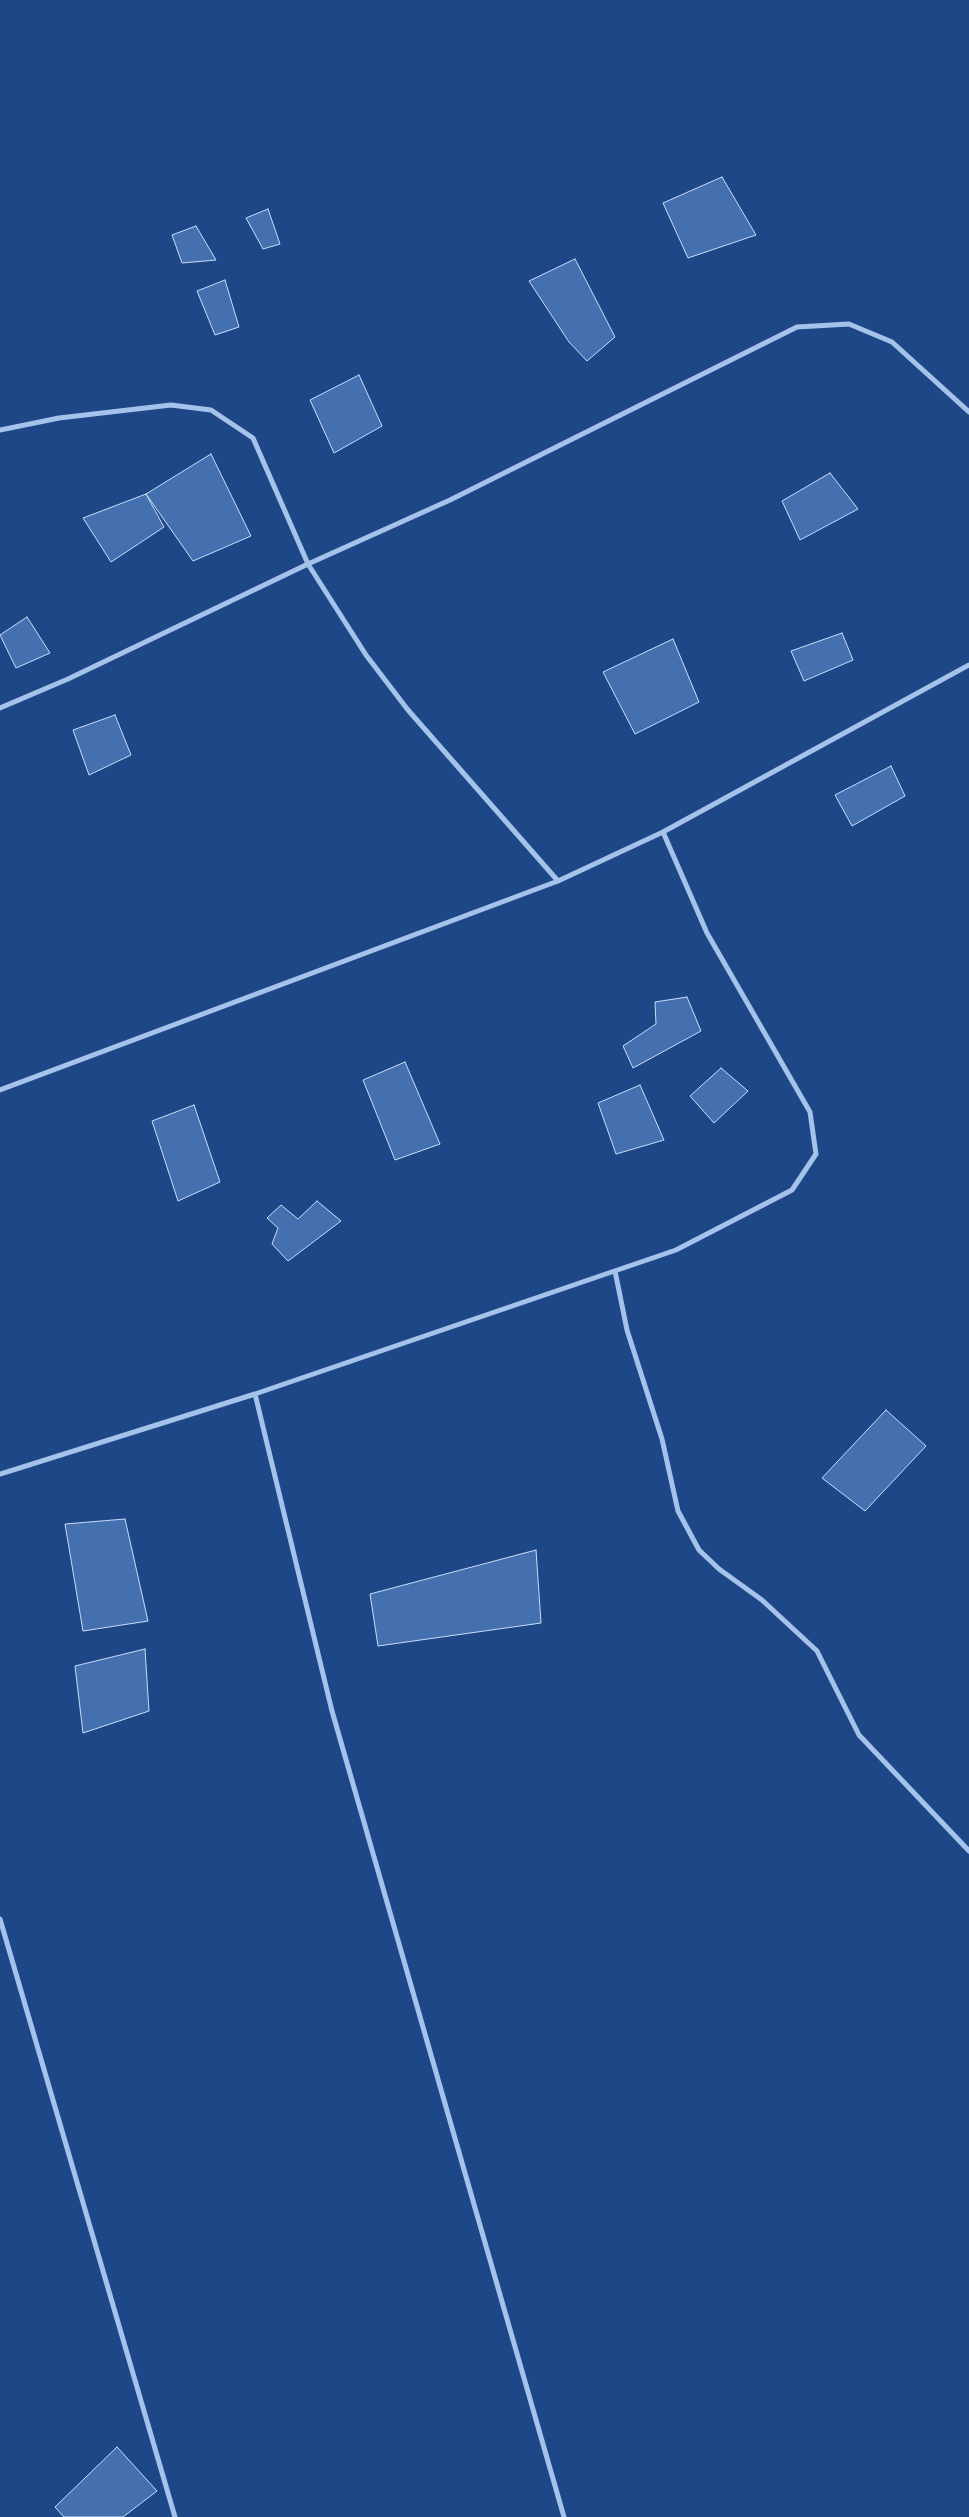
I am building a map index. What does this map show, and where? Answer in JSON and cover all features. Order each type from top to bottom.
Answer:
[{"type":"street","points":[[0,708],[68,679],[308,564],[450,500],[797,327],[849,324],[892,342],[969,412]]},
{"type":"street","points":[[0,430],[59,418],[171,405],[211,410],[253,438],[308,564],[366,655],[408,710],[558,881]]},
{"type":"street","points":[[0,1090],[558,881],[663,832],[969,665]]},
{"type":"street","points":[[0,1474],[255,1394],[615,1272],[676,1250],[792,1190],[816,1154],[810,1112],[707,933],[663,832]]},
{"type":"street","points":[[615,1272],[627,1330],[662,1439],[678,1511],[699,1550],[719,1569],[762,1600],[817,1651],[859,1735],[944,1827],[969,1851]]},
{"type":"street","points":[[255,1394],[332,1711],[564,2517]]},
{"type":"street","points":[[0,1919],[175,2517]]},
{"type":"building","points":[[722,177],[756,235],[688,258],[663,203]]},
{"type":"building","points":[[268,209],[280,244],[263,249],[246,218]]},
{"type":"building","points":[[196,226],[216,260],[182,263],[172,235]]},
{"type":"building","points":[[575,259],[615,337],[587,361],[569,342],[529,281]]},
{"type":"building","points":[[225,280],[239,327],[215,335],[197,291]]},
{"type":"building","points":[[359,375],[382,426],[334,453],[310,400]]},
{"type":"building","points":[[211,454],[251,536],[193,561],[146,494]]},
{"type":"building","points":[[830,473],[858,509],[800,540],[782,501]]},
{"type":"building","points":[[146,494],[164,527],[111,562],[83,518]]},
{"type":"building","points":[[27,617],[50,653],[16,668],[0,635]]},
{"type":"building","points":[[842,633],[853,660],[804,681],[791,651]]},
{"type":"building","points":[[673,639],[699,702],[635,734],[603,672]]},
{"type":"building","points":[[115,715],[131,755],[89,775],[73,730]]},
{"type":"building","points":[[891,766],[905,796],[852,826],[835,795]]},
{"type":"building","points":[[687,997],[701,1031],[633,1068],[623,1046],[656,1024],[655,1002]]},
{"type":"building","points":[[405,1062],[440,1144],[395,1160],[363,1080]]},
{"type":"building","points":[[721,1068],[748,1091],[714,1123],[690,1096]]},
{"type":"building","points":[[640,1085],[664,1140],[616,1154],[598,1103]]},
{"type":"building","points":[[194,1105],[220,1182],[178,1201],[152,1121]]},
{"type":"building","points":[[317,1201],[341,1221],[288,1261],[272,1244],[278,1228],[267,1218],[281,1205],[298,1219]]},
{"type":"building","points":[[886,1410],[926,1446],[865,1511],[822,1478]]},
{"type":"building","points":[[125,1519],[148,1621],[83,1631],[65,1524]]},
{"type":"building","points":[[536,1550],[541,1623],[378,1646],[370,1594]]},
{"type":"building","points":[[145,1649],[149,1711],[83,1733],[75,1666]]},
{"type":"building","points":[[117,2447],[157,2491],[123,2517],[64,2517],[55,2507]]}]
